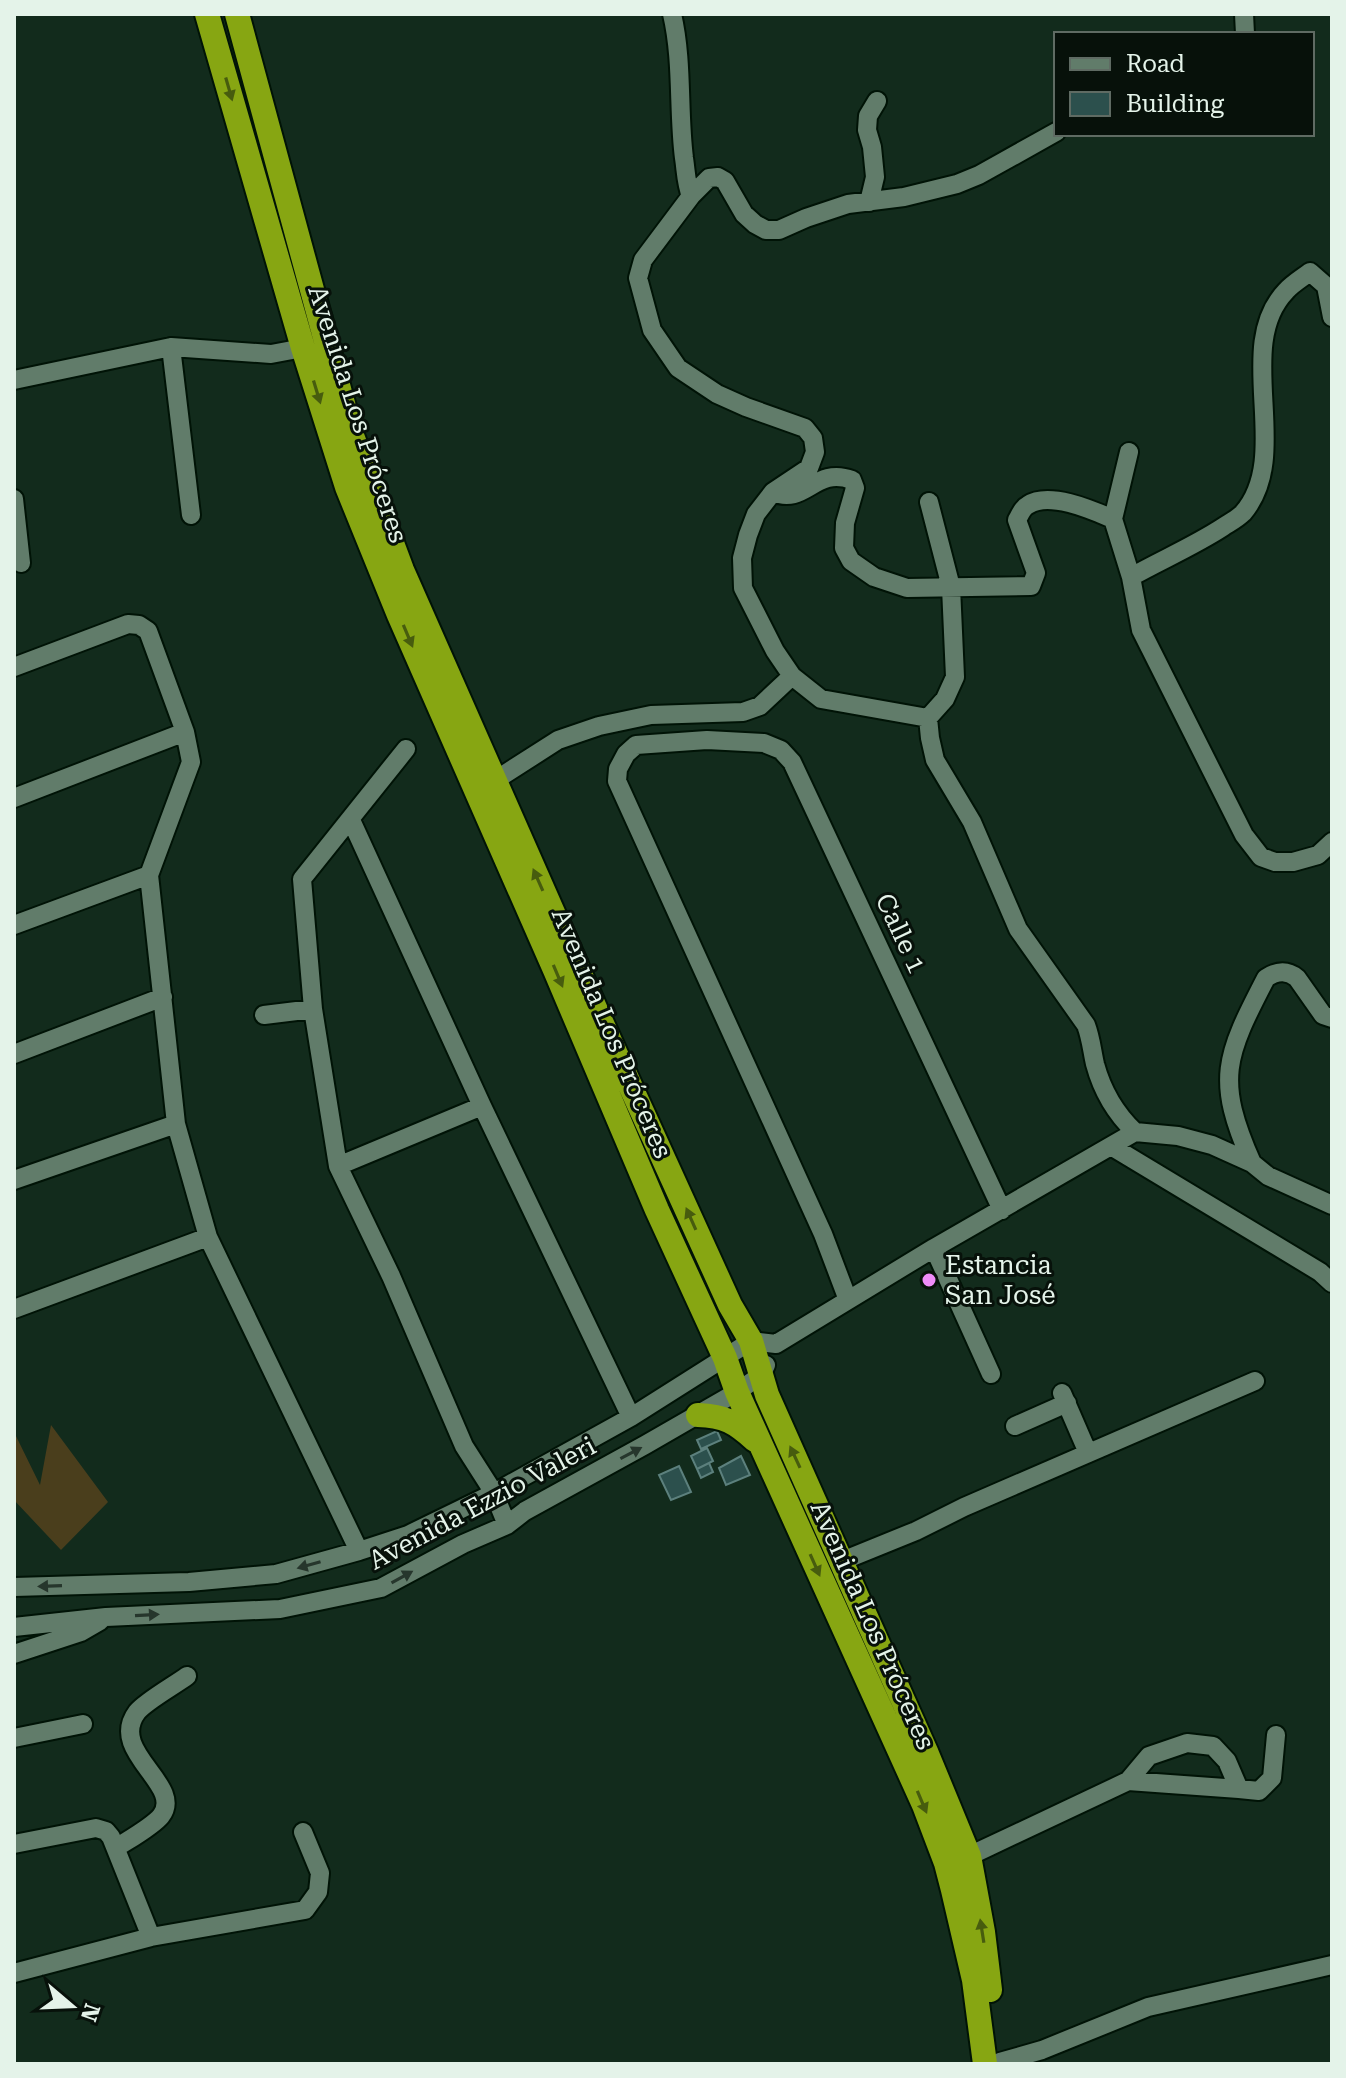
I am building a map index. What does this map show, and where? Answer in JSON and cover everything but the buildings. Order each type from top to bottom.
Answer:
[{"type":"highway","name":"Avenida Los Próceres","points":[[207,14],[303,348],[347,487],[399,615],[657,1210],[924,1805],[946,1863],[995,2063]]},
{"type":"highway","name":"Avenida Los Próceres","points":[[237,14],[351,433],[402,570],[723,1291],[751,1341],[767,1395],[927,1754],[969,1856],[983,1932],[995,2063]]},
{"type":"highway","points":[[698,1415],[734,1422],[762,1446]]},
{"type":"street","points":[[672,14],[678,47],[680,131],[691,196]]},
{"type":"street","points":[[869,202],[875,177],[867,130],[868,116],[877,101]]},
{"type":"street","points":[[928,718],[821,699],[792,676],[775,651],[743,588],[742,558],[756,514],[773,492],[809,468],[815,452],[813,438],[805,428],[717,394],[678,368],[652,330],[638,278],[643,260],[691,196],[709,178],[718,177],[725,181],[750,220],[760,228],[773,230],[848,204],[922,194],[957,184],[1054,133]]},
{"type":"street","points":[[1131,577],[1241,515],[1254,495],[1264,466],[1262,341],[1274,307],[1286,290],[1310,272],[1326,286],[1332,317]]},
{"type":"street","points":[[14,380],[171,347],[271,354],[303,348]]},
{"type":"street","points":[[171,347],[191,515]]},
{"type":"street","points":[[1129,452],[1113,519],[1131,577],[1141,630],[1244,835],[1261,857],[1275,862],[1293,862],[1318,855],[1332,842]]},
{"type":"street","points":[[773,492],[791,496],[835,475],[852,480],[855,488],[845,523],[844,548],[851,561],[874,577],[907,588],[1031,586],[1036,573],[1017,520],[1024,506],[1038,500],[1080,505],[1113,519]]},
{"type":"street","points":[[14,499],[21,563]]},
{"type":"street","points":[[929,502],[951,587],[955,677],[945,699],[928,718],[935,760],[972,822],[1018,929],[1086,1025],[1096,1068],[1107,1097],[1122,1120],[1135,1132]]},
{"type":"street","points":[[14,667],[128,624],[139,625],[148,631],[185,732],[191,762],[149,875],[176,1124],[208,1237],[359,1551]]},
{"type":"street","points":[[494,781],[558,740],[599,726],[651,715],[718,714],[752,709],[760,706],[792,676]]},
{"type":"street","points":[[14,798],[185,732]]},
{"type":"street","name":"Calle 1","points":[[848,1300],[823,1234],[617,781],[618,769],[626,754],[636,745],[707,740],[764,743],[781,750],[792,762],[1002,1210]]},
{"type":"street","points":[[406,749],[302,879],[313,1009],[338,1166],[391,1276],[464,1446],[494,1493],[507,1525]]},
{"type":"street","points":[[351,820],[482,1106],[631,1417]]},
{"type":"street","points":[[14,925],[149,875]]},
{"type":"street","points":[[1252,1163],[1230,1102],[1228,1081],[1230,1060],[1239,1032],[1266,978],[1282,971],[1292,973],[1323,1015],[1332,1018]]},
{"type":"street","points":[[14,1054],[163,997]]},
{"type":"street","points":[[264,1015],[313,1009]]},
{"type":"street","points":[[338,1166],[482,1106]]},
{"type":"street","points":[[14,1180],[176,1124]]},
{"type":"street","points":[[761,1375],[776,1344],[1135,1132],[1178,1136],[1212,1145],[1252,1163],[1268,1176],[1332,1205]]},
{"type":"street","points":[[1111,1146],[1320,1272],[1332,1283]]},
{"type":"street","points":[[14,1309],[208,1237]]},
{"type":"street","points":[[934,1248],[991,1374]]},
{"type":"street","points":[[751,1341],[776,1344]]},
{"type":"street","name":"Avenida Ezzio Valeri","points":[[14,1587],[189,1582],[276,1574],[408,1535],[494,1493],[631,1417],[751,1341]]},
{"type":"street","name":"Avenida Ezzio Valeri","points":[[14,1627],[106,1617],[280,1609],[381,1588],[463,1544],[507,1525],[525,1511],[698,1415],[761,1375]]},
{"type":"street","points":[[842,1561],[1255,1381]]},
{"type":"street","points":[[1015,1426],[1064,1398],[1088,1453]]},
{"type":"street","points":[[14,1654],[81,1632],[106,1617]]},
{"type":"street","points":[[116,1848],[160,1818],[165,1808],[164,1794],[130,1742],[129,1726],[139,1710],[187,1676]]},
{"type":"street","points":[[14,1738],[83,1724]]},
{"type":"street","points":[[1128,1781],[1259,1791],[1272,1778],[1276,1735]]},
{"type":"street","points":[[969,1856],[1128,1781],[1149,1756],[1187,1743],[1213,1746],[1227,1761],[1239,1789]]},
{"type":"street","points":[[14,1844],[96,1828],[106,1831],[116,1848],[151,1937]]},
{"type":"street","points":[[14,1973],[151,1937],[305,1910],[318,1892],[320,1873],[303,1832]]},
{"type":"street","points":[[995,2063],[1042,2050],[1148,2007],[1332,1965]]},
{"type":"shaded area","points":[[51,1425],[108,1502],[61,1550],[14,1500],[14,1432],[40,1485]]},
{"type":"place","name":"Estancia San José","points":[[929,1280]]}]
